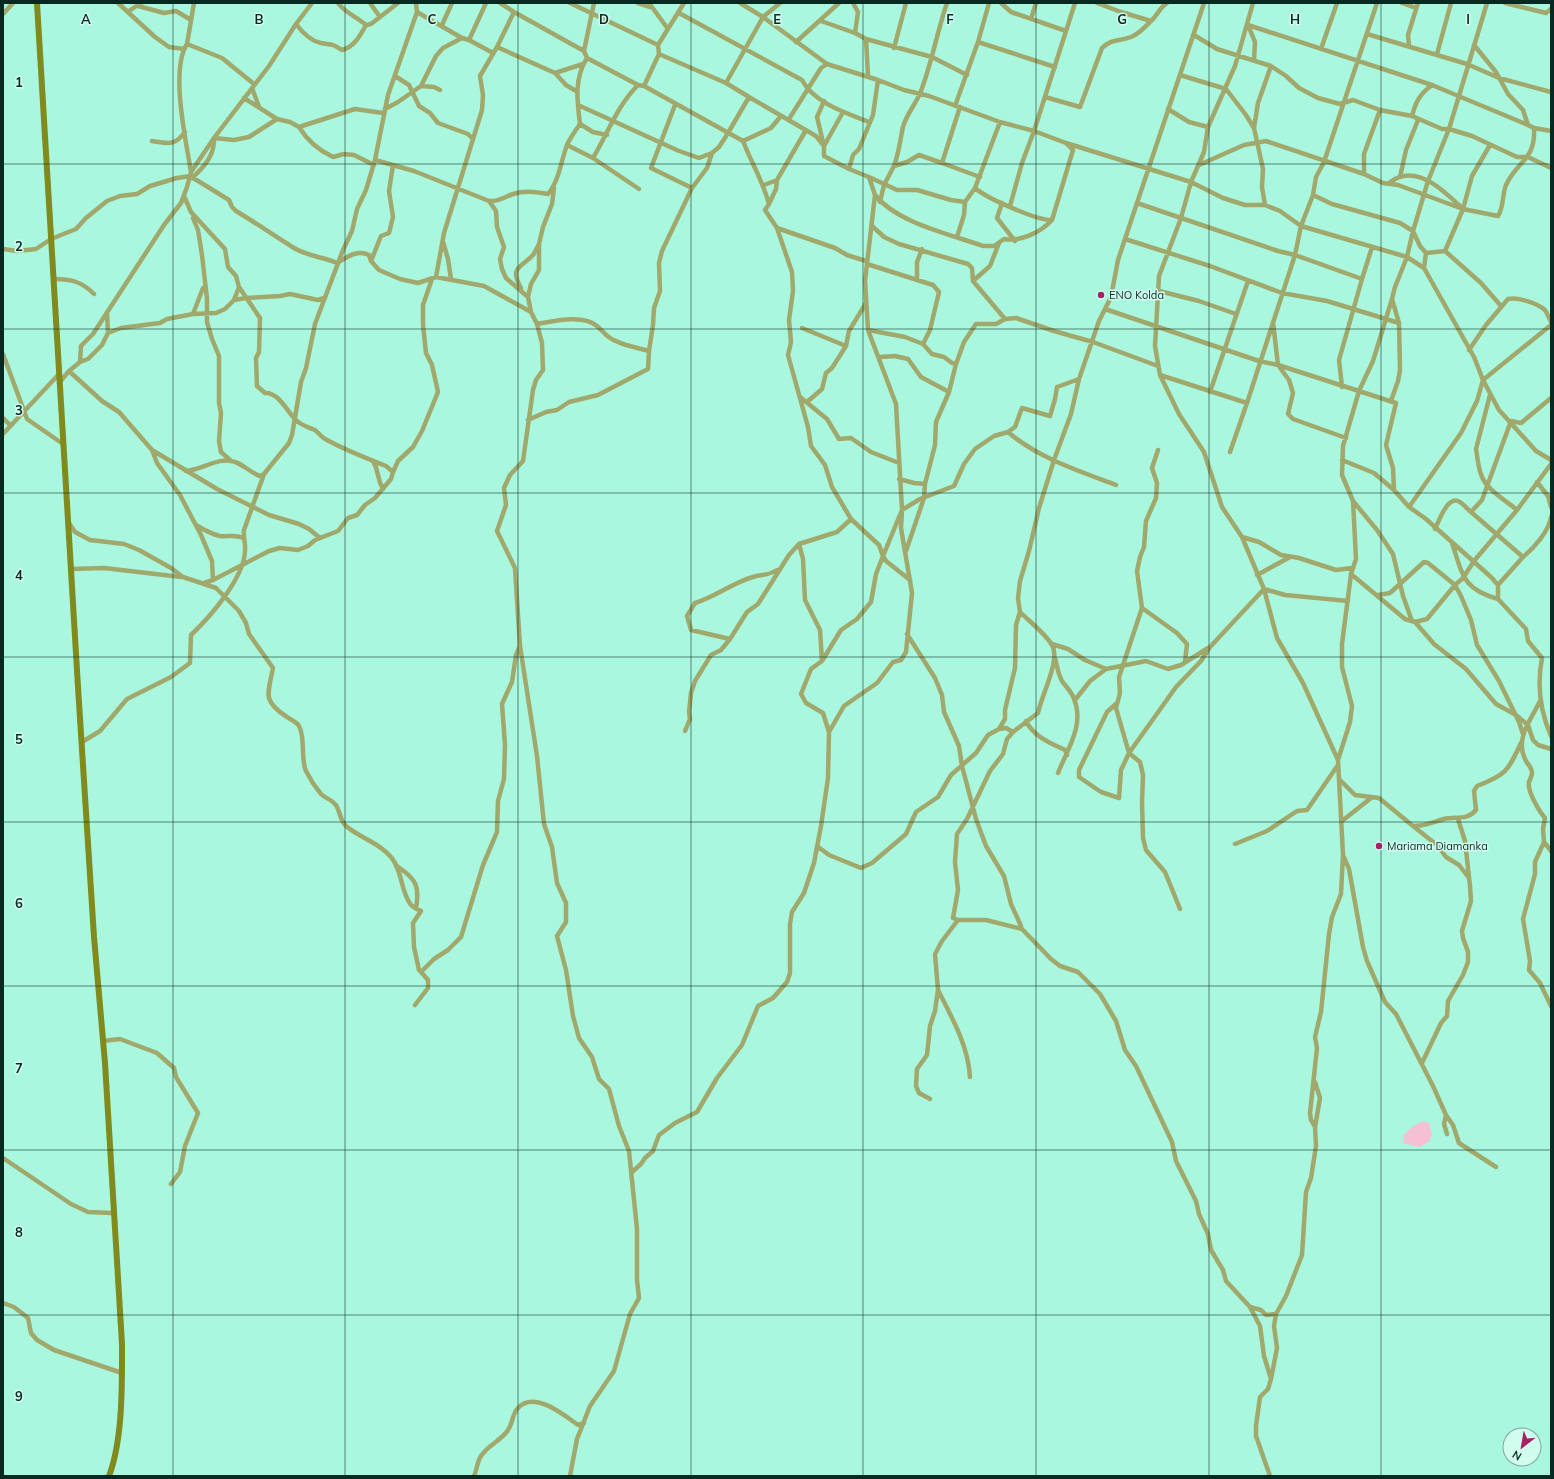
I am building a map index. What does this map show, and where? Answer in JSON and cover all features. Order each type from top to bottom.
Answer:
[{"type":"main road","points":[[37,3],[59,383],[94,929],[113,1191],[112,1214],[117,1265],[122,1373],[120,1416],[113,1465],[109,1476]]},
{"type":"street","points":[[3,14],[13,3]]},
{"type":"street","points":[[118,3],[129,11],[155,37],[169,47],[184,49]]},
{"type":"street","points":[[194,3],[187,44],[184,49],[179,71],[191,176],[229,200],[232,207],[236,211],[279,239],[313,256],[323,257],[337,263]]},
{"type":"street","points":[[80,362],[81,346],[93,334],[184,196],[191,176],[214,138],[269,66],[296,24],[312,3]]},
{"type":"street","points":[[338,3],[344,11],[354,15],[366,25]]},
{"type":"street","points":[[370,3],[380,16]]},
{"type":"street","points":[[296,24],[306,36],[320,43],[331,43],[342,50],[347,49],[358,39],[366,25],[398,3]]},
{"type":"street","points":[[82,742],[100,731],[127,699],[171,677],[190,663],[191,635],[203,624],[225,597],[236,580],[245,551],[243,538],[252,506],[264,474],[288,443],[295,420],[310,339],[337,263],[352,231],[356,209],[366,190],[374,162],[384,111],[417,12],[416,3]]},
{"type":"street","points":[[442,25],[452,3]]},
{"type":"street","points":[[469,40],[486,3]]},
{"type":"street","points":[[500,3],[584,51]]},
{"type":"street","points":[[570,3],[658,45]]},
{"type":"street","points":[[594,3],[584,51],[587,58],[638,85],[644,86],[675,105],[743,141],[764,185],[769,204]]},
{"type":"street","points":[[638,3],[650,5],[668,30]]},
{"type":"street","points":[[644,86],[659,54],[658,45],[684,3]]},
{"type":"street","points":[[740,3],[763,17],[827,64],[868,76],[904,90],[920,93],[1000,122],[1034,131],[1066,143],[1191,182],[1223,198],[1245,205],[1265,205],[1280,211],[1301,226],[1407,257],[1424,268],[1474,357],[1490,395],[1499,410],[1536,451],[1551,460]]},
{"type":"street","points":[[726,84],[744,48],[763,17],[780,3]]},
{"type":"street","points":[[796,42],[821,21],[839,3]]},
{"type":"street","points":[[853,3],[858,12],[855,33]]},
{"type":"street","points":[[894,48],[906,3]]},
{"type":"street","points":[[880,202],[884,184],[894,166],[903,128],[910,108],[920,93],[947,3]]},
{"type":"street","points":[[942,162],[989,3]]},
{"type":"street","points":[[1001,3],[1011,12],[1066,31]]},
{"type":"street","points":[[1031,19],[1036,3]]},
{"type":"street","points":[[1010,206],[1022,163],[1034,131],[1075,3]]},
{"type":"street","points":[[1098,3],[1151,21]]},
{"type":"street","points":[[1045,96],[1080,107],[1102,48],[1109,41],[1131,37],[1139,33],[1156,17],[1160,7],[1168,3]]},
{"type":"street","points":[[1006,728],[1005,710],[1015,668],[1016,625],[1020,612],[1018,598],[1020,581],[1054,460],[1072,414],[1079,379],[1105,309],[1111,297],[1118,260],[1204,3]]},
{"type":"street","points":[[1252,3],[1248,25],[1238,56],[1226,89],[1220,97],[1208,127],[1204,152],[1191,182],[1181,218],[1159,276],[1155,346],[1160,375],[1179,414],[1204,452],[1222,507],[1242,537],[1264,589],[1277,638],[1303,683],[1338,762],[1344,855],[1341,894],[1332,917],[1321,1012],[1315,1037],[1317,1048],[1310,1113],[1311,1120],[1315,1127]]},
{"type":"street","points":[[1321,49],[1337,3]]},
{"type":"street","points":[[1230,452],[1295,255],[1301,226],[1313,195],[1316,177],[1324,162],[1377,3]]},
{"type":"street","points":[[1402,3],[1417,6],[1408,36],[1409,46]]},
{"type":"street","points":[[1437,54],[1451,3]]},
{"type":"street","points":[[1414,622],[1403,596],[1401,582],[1393,554],[1377,530],[1353,501],[1342,476],[1342,460],[1346,438],[1359,391],[1373,361],[1395,287],[1407,257],[1428,181],[1449,128],[1486,3]]},
{"type":"street","points":[[1505,3],[1546,13],[1551,9]]},
{"type":"street","points":[[129,11],[140,5],[164,13],[176,11],[191,20]]},
{"type":"street","points":[[417,12],[442,25],[462,38],[469,40],[493,53]]},
{"type":"street","points":[[204,583],[213,580],[269,551],[280,548],[298,550],[320,538],[338,531],[348,518],[362,512],[366,505],[383,489],[391,479],[398,461],[413,447],[422,431],[438,392],[432,365],[426,353],[423,325],[423,305],[434,278],[442,240],[458,189],[459,178],[464,167],[482,110],[484,95],[480,76],[497,47],[514,12]]},
{"type":"street","points":[[679,13],[802,80],[807,90],[843,112],[869,122]]},
{"type":"street","points":[[821,21],[855,33],[866,40],[932,57],[967,75]]},
{"type":"street","points":[[1248,25],[1321,49],[1339,53],[1357,62],[1432,85],[1534,128],[1551,131]]},
{"type":"street","points":[[1248,25],[1255,42],[1254,60]]},
{"type":"street","points":[[1367,34],[1437,54],[1467,64],[1499,78],[1551,92]]},
{"type":"street","points":[[1194,35],[1218,49],[1271,66],[1300,88],[1318,98],[1340,104],[1353,100],[1380,110],[1412,116],[1418,120],[1442,129],[1449,128],[1472,136],[1517,157],[1528,157],[1551,168]]},
{"type":"street","points":[[300,127],[355,110],[384,111],[421,86],[436,56],[443,48],[462,38]]},
{"type":"street","points":[[866,40],[868,76]]},
{"type":"street","points":[[978,42],[1054,67]]},
{"type":"street","points":[[187,44],[222,58],[253,86],[259,109]]},
{"type":"street","points":[[1474,45],[1499,78],[1508,94],[1523,110],[1528,125]]},
{"type":"street","points":[[497,47],[555,73],[566,85],[576,91]]},
{"type":"street","points":[[659,54],[726,84],[781,116],[789,119],[816,136],[824,146]]},
{"type":"street","points":[[570,1476],[577,1439],[593,1401],[614,1371],[630,1314],[639,1298],[637,1280],[637,1229],[629,1151],[615,1116],[609,1089],[600,1080],[592,1057],[579,1038],[572,1016],[566,970],[557,936],[566,922],[566,903],[557,883],[552,847],[544,824],[520,646],[515,568],[497,531],[506,505],[504,488],[510,475],[523,461],[528,420],[536,380],[543,370],[544,352],[537,324],[531,312],[528,297],[531,284],[539,270],[539,244],[543,227],[552,204],[554,188],[565,157],[567,145],[580,124],[576,91],[583,64],[587,58]]},
{"type":"street","points":[[555,73],[583,64]]},
{"type":"street","points":[[789,119],[822,68],[827,64]]},
{"type":"street","points":[[1265,205],[1262,187],[1263,169],[1254,128],[1258,103],[1271,66]]},
{"type":"street","points":[[1180,75],[1226,89],[1254,128]]},
{"type":"street","points":[[395,76],[409,85],[419,106],[430,113],[438,123],[468,134],[472,138]]},
{"type":"street","points":[[849,169],[853,155],[859,149],[869,122],[877,94],[878,80]]},
{"type":"street","points":[[593,158],[608,135],[612,121],[625,97],[638,85]]},
{"type":"street","points":[[1412,116],[1416,100],[1432,85]]},
{"type":"street","points":[[421,86],[434,87],[440,90]]},
{"type":"street","points":[[528,420],[546,412],[558,410],[569,402],[598,395],[648,369],[654,308],[660,291],[659,263],[662,251],[692,188],[707,168],[712,154],[719,147],[749,97]]},
{"type":"street","points":[[244,98],[259,109],[277,119],[290,122],[300,127],[307,139],[333,158],[344,154],[354,155],[374,162],[393,165],[414,171],[489,201],[496,201],[513,194],[530,191],[548,194],[554,188]]},
{"type":"street","points":[[824,101],[817,117],[824,146],[824,156],[849,169],[897,190],[917,190],[951,200],[965,202]]},
{"type":"street","points":[[578,105],[698,158],[712,154]]},
{"type":"street","points":[[675,105],[650,168],[692,188]]},
{"type":"street","points":[[1168,109],[1189,122],[1208,127]]},
{"type":"street","points":[[1364,174],[1364,154],[1380,110]]},
{"type":"street","points":[[824,146],[843,112]]},
{"type":"street","points":[[743,141],[771,128],[781,116]]},
{"type":"street","points":[[214,138],[234,140],[249,136],[277,119]]},
{"type":"street","points":[[1400,177],[1406,150],[1418,120]]},
{"type":"street","points":[[958,237],[964,215],[965,202],[975,188],[980,177],[1000,122]]},
{"type":"street","points":[[580,124],[593,132],[608,135]]},
{"type":"street","points":[[1199,165],[1244,145],[1266,141],[1324,162],[1364,174],[1383,183],[1425,195],[1463,209],[1491,216],[1498,216],[1506,185],[1528,157],[1535,142],[1534,128]]},
{"type":"street","points":[[806,130],[776,180],[776,189],[765,210],[777,228],[792,272],[793,291],[789,320],[792,342],[788,355],[800,397],[811,446],[825,465],[832,487],[851,519],[879,545],[886,561],[910,580]]},
{"type":"street","points":[[152,141],[178,142],[185,132]]},
{"type":"street","points":[[3,249],[17,251],[36,249],[51,239],[76,229],[86,218],[107,201],[120,196],[137,194],[150,186],[177,178],[191,176],[208,160],[214,147],[214,138]]},
{"type":"street","points":[[869,177],[875,195],[880,202],[906,218],[983,246],[994,246],[1004,240],[1015,241],[1045,228],[1052,220],[1073,150],[1066,143]]},
{"type":"street","points":[[567,145],[593,158],[639,189]]},
{"type":"street","points":[[1445,251],[1463,209],[1472,176],[1490,145]]},
{"type":"street","points":[[894,166],[907,162],[919,155],[942,162],[980,177]]},
{"type":"street","points":[[371,261],[381,236],[389,233],[392,217],[389,191],[393,165]]},
{"type":"street","points":[[1388,184],[1400,177],[1411,175],[1428,181],[1444,192],[1463,209]]},
{"type":"street","points":[[764,185],[776,180]]},
{"type":"street","points":[[975,188],[981,193],[1002,203],[1046,220],[1052,220]]},
{"type":"street","points":[[829,732],[844,706],[877,683],[892,662],[901,660],[906,652],[912,603],[906,552],[900,528],[902,510],[896,404],[880,357],[868,330],[865,281],[875,195]]},
{"type":"street","points":[[1313,195],[1332,204],[1400,222],[1413,231],[1420,246],[1426,253],[1424,268]]},
{"type":"street","points":[[184,196],[198,230],[202,255],[204,287],[207,299],[207,322],[212,340],[219,356],[219,404],[221,413],[219,442],[221,452],[231,461],[260,476],[264,474]]},
{"type":"street","points":[[489,201],[496,211],[497,227],[504,247],[500,259],[502,269],[506,278],[521,289]]},
{"type":"street","points":[[1002,203],[997,218],[1015,241]]},
{"type":"street","points":[[1138,203],[1278,251],[1295,255],[1362,279]]},
{"type":"street","points":[[191,212],[225,249],[228,267],[236,276],[239,287],[260,318],[259,352],[256,358],[256,386],[264,393],[269,393],[274,396],[287,408],[295,420],[316,431],[325,440],[373,461],[393,472]]},
{"type":"street","points":[[872,226],[884,237],[899,244],[922,249],[968,264],[972,268],[973,281],[1005,319]]},
{"type":"street","points":[[777,228],[835,248],[847,255],[932,285],[938,292],[930,330],[923,344]]},
{"type":"street","points":[[1125,239],[1210,266],[1282,293],[1327,301],[1399,323]]},
{"type":"street","points":[[442,240],[448,259],[451,279]]},
{"type":"street","points":[[973,281],[990,266],[999,243]]},
{"type":"street","points":[[528,297],[516,280],[516,274],[523,262],[532,255],[539,244]]},
{"type":"street","points":[[1342,387],[1339,360],[1353,308],[1372,248]]},
{"type":"street","points":[[917,280],[917,262],[922,249]]},
{"type":"street","points":[[1426,253],[1445,251],[1482,283],[1501,306]]},
{"type":"street","points":[[337,263],[349,256],[360,253],[369,255],[371,261],[379,270],[400,278],[418,283],[434,278],[451,279],[466,284],[484,286],[531,312]]},
{"type":"street","points":[[54,279],[67,279],[85,285],[94,294]]},
{"type":"street","points":[[1210,392],[1248,281]]},
{"type":"street","points":[[193,314],[204,287]]},
{"type":"street","points":[[108,333],[121,328],[160,323],[167,319],[193,314],[207,312],[216,313],[225,309],[234,300],[239,287]]},
{"type":"street","points":[[1159,291],[1199,301],[1236,314]]},
{"type":"street","points":[[234,300],[290,294],[318,300],[324,298]]},
{"type":"street","points":[[1469,350],[1508,298],[1533,304],[1545,310],[1551,322]]},
{"type":"street","points":[[1391,401],[1400,370],[1399,323],[1392,299]]},
{"type":"street","points":[[807,402],[822,389],[826,373],[832,368],[846,346],[849,331],[866,303]]},
{"type":"street","points":[[1105,309],[1225,348],[1259,361],[1278,365],[1342,387],[1391,401],[1396,404],[1386,445],[1392,468],[1394,490]]},
{"type":"street","points":[[59,383],[69,370],[80,362],[88,359],[102,345],[108,333],[107,311]]},
{"type":"street","points":[[906,552],[924,498],[925,484],[935,445],[936,422],[949,392],[956,364],[964,342],[976,324],[996,324],[1005,319],[1016,318],[1093,342],[1158,366]]},
{"type":"street","points":[[537,324],[580,319],[587,320],[615,341],[649,351]]},
{"type":"street","points":[[1273,320],[1278,365],[1289,380],[1293,393],[1288,414],[1293,419],[1346,438]]},
{"type":"street","points":[[1409,507],[1461,433],[1477,401],[1483,380],[1551,325]]},
{"type":"street","points":[[802,328],[846,346]]},
{"type":"street","points":[[868,330],[905,338],[923,344],[932,354],[944,357],[956,364]]},
{"type":"street","points":[[3,354],[27,419],[63,444]]},
{"type":"street","points":[[880,357],[895,356],[908,359],[921,377],[949,392]]},
{"type":"street","points":[[69,370],[102,401],[119,412],[152,450],[217,489],[269,515],[304,526],[320,538]]},
{"type":"street","points":[[3,434],[59,374]]},
{"type":"street","points":[[1160,375],[1247,403]]},
{"type":"street","points":[[632,1172],[641,1164],[644,1158],[653,1151],[659,1135],[676,1123],[697,1112],[721,1072],[742,1045],[758,1006],[761,1003],[769,1001],[787,982],[790,973],[790,924],[792,912],[804,893],[817,846],[828,778],[829,732],[823,713],[806,703],[801,694],[811,669],[822,661],[841,630],[857,619],[871,602],[876,574],[902,510],[924,498],[954,486],[964,464],[975,449],[994,436],[1008,432],[1015,427],[1022,408],[1050,416],[1056,399],[1057,387],[1079,379]]},
{"type":"street","points":[[1490,395],[1476,449],[1481,474],[1487,485],[1517,510]]},
{"type":"street","points":[[800,397],[826,419],[839,439],[851,438],[871,452],[899,463]]},
{"type":"street","points":[[1510,421],[1521,423],[1551,398]]},
{"type":"street","points":[[3,418],[10,425]]},
{"type":"street","points":[[1471,512],[1482,500],[1510,421]]},
{"type":"street","points":[[1008,432],[1019,442],[1035,451],[1116,485]]},
{"type":"street","points":[[152,450],[157,463],[180,495],[196,525],[212,561],[213,580]]},
{"type":"street","points":[[1158,450],[1152,468],[1157,483],[1156,498],[1146,521],[1144,546],[1137,571],[1142,608],[1119,677],[1120,693],[1116,708],[1129,753],[1140,762],[1143,775],[1142,818],[1146,850],[1165,872],[1180,909]]},
{"type":"street","points":[[186,471],[196,470],[225,460],[231,461]]},
{"type":"street","points":[[1342,460],[1374,473],[1394,490],[1409,507],[1426,519],[1435,529],[1452,541],[1485,569],[1498,586],[1498,599]]},
{"type":"street","points":[[373,461],[379,470],[378,480],[383,489]]},
{"type":"street","points":[[1414,622],[1427,619],[1455,585],[1463,578],[1474,561],[1517,510],[1551,464]]},
{"type":"street","points":[[899,478],[914,483],[925,484]]},
{"type":"street","points":[[1537,482],[1548,496],[1551,507]]},
{"type":"street","points":[[1235,844],[1267,831],[1297,811],[1307,810],[1338,762],[1348,729],[1352,706],[1342,666],[1342,644],[1351,574],[1356,559],[1353,501]]},
{"type":"street","points":[[1435,529],[1449,504],[1453,501],[1459,502],[1523,557]]},
{"type":"street","points":[[1498,586],[1531,550],[1550,523],[1551,517]]},
{"type":"street","points":[[685,732],[690,719],[688,712],[691,693],[695,681],[711,655],[721,650],[730,639],[747,612],[758,604],[778,570],[799,544],[836,532],[851,519]]},
{"type":"street","points":[[69,523],[75,532],[90,540],[124,544],[139,550],[171,568],[183,577]]},
{"type":"street","points":[[196,525],[206,531],[221,536],[237,535],[243,538]]},
{"type":"street","points":[[1242,537],[1259,542],[1281,555],[1299,558],[1336,570],[1352,568]]},
{"type":"street","points":[[1452,541],[1463,578],[1477,589],[1498,599],[1526,629],[1528,641],[1542,658],[1540,701],[1551,736]]},
{"type":"street","points":[[799,544],[803,559],[805,600],[820,630],[822,661]]},
{"type":"street","points":[[1257,575],[1290,557]]},
{"type":"street","points":[[1378,595],[1390,593],[1424,562],[1428,563],[1455,585],[1471,620],[1477,645],[1500,680],[1523,734]]},
{"type":"street","points":[[71,569],[104,568],[183,577],[216,588],[239,611],[246,622],[249,634],[274,668],[267,693],[271,704],[299,726],[302,738],[302,755],[306,771],[322,795],[332,801],[337,807],[340,820],[391,857],[411,905],[421,911],[413,926],[414,947],[419,970],[428,980],[428,988],[415,1004]]},
{"type":"street","points":[[730,639],[691,630],[687,616],[694,603],[707,600],[752,577],[769,575],[778,570]]},
{"type":"street","points":[[1351,574],[1367,588],[1378,595],[1396,612],[1414,622],[1434,644],[1466,668],[1496,704],[1528,725],[1532,740],[1538,745],[1551,749]]},
{"type":"street","points":[[1264,589],[1285,595],[1348,601]]},
{"type":"street","points":[[1118,703],[1107,712],[1079,770],[1079,776],[1101,792],[1119,798],[1121,770],[1129,753],[1176,687],[1201,661],[1210,647],[1264,589]]},
{"type":"street","points":[[1142,608],[1177,632],[1187,644],[1185,662]]},
{"type":"street","points":[[1020,612],[1052,644],[1055,650],[1054,656],[1038,713],[1026,721],[1007,739],[1003,754],[990,771],[956,841],[955,862],[958,890],[953,918],[958,920],[986,920],[1022,929],[1050,959],[1060,966],[1078,972],[1100,994],[1116,1021],[1125,1050],[1136,1066],[1172,1142],[1176,1161],[1196,1201],[1199,1214],[1208,1234],[1211,1250],[1223,1270],[1226,1281],[1250,1307],[1260,1326],[1264,1356],[1272,1379]]},
{"type":"street","points":[[907,634],[935,678],[942,695],[944,712],[959,746],[962,766],[972,806],[986,846],[1004,876],[1012,904],[1021,926]]},
{"type":"street","points":[[1052,644],[1068,649],[1085,660],[1106,669]]},
{"type":"street","points":[[422,972],[461,937],[483,864],[497,832],[498,801],[504,779],[505,745],[502,704],[512,682],[516,655],[520,646]]},
{"type":"street","points":[[1075,700],[1090,680],[1106,669],[1146,661],[1168,669],[1185,662],[1210,647]]},
{"type":"street","points":[[1054,656],[1061,680],[1075,700],[1077,710],[1076,728],[1067,755],[1058,773]]},
{"type":"street","points":[[1413,826],[1425,826],[1445,819],[1458,819],[1472,815],[1476,810],[1474,791],[1477,786],[1496,779],[1512,764],[1521,743],[1523,734],[1540,701]]},
{"type":"street","points":[[999,729],[1005,719]]},
{"type":"street","points":[[1026,721],[1030,730],[1046,741],[1065,750],[1067,755]]},
{"type":"street","points":[[817,846],[829,856],[861,868],[872,863],[906,834],[916,812],[938,797],[950,775],[976,753],[988,735],[999,729],[1006,728],[1013,732]]},
{"type":"street","points":[[1521,743],[1525,760],[1532,774],[1529,782],[1530,791],[1538,810],[1545,818],[1543,829],[1544,842],[1535,862],[1535,874],[1523,919],[1530,961],[1529,970],[1540,983],[1551,1006]]},
{"type":"street","points":[[1340,780],[1355,794],[1371,798],[1380,798],[1388,804],[1437,845],[1446,857],[1458,865],[1469,878]]},
{"type":"street","points":[[1342,821],[1371,798]]},
{"type":"street","points":[[1422,1063],[1441,1023],[1447,1016],[1448,1001],[1464,975],[1468,962],[1468,952],[1462,931],[1471,901],[1465,841],[1458,819]]},
{"type":"street","points":[[1544,842],[1551,850]]},
{"type":"street","points":[[1344,855],[1349,869],[1363,947],[1367,961],[1384,1002],[1396,1014],[1422,1063],[1446,1115],[1454,1125],[1460,1143],[1496,1166]]},
{"type":"street","points":[[396,866],[414,881],[418,893],[416,908]]},
{"type":"street","points":[[930,1099],[919,1093],[916,1077],[917,1069],[928,1055],[930,1026],[935,1011],[938,990],[935,954],[942,941],[958,920]]},
{"type":"street","points":[[938,990],[956,1025],[965,1048],[969,1059],[970,1077]]},
{"type":"street","points":[[103,1041],[120,1039],[157,1053],[174,1068],[176,1077],[198,1113],[185,1146],[180,1172],[171,1184]]},
{"type":"street","points":[[1270,1476],[1260,1450],[1256,1426],[1260,1398],[1268,1389],[1272,1379],[1277,1348],[1274,1326],[1276,1314],[1286,1296],[1302,1255],[1306,1192],[1311,1178],[1316,1146],[1315,1127],[1320,1098],[1314,1075]]},
{"type":"street","points":[[1446,1115],[1444,1124],[1447,1134]]},
{"type":"street","points":[[3,1158],[71,1204],[88,1212],[112,1214]]},
{"type":"street","points":[[3,1303],[14,1307],[28,1318],[31,1333],[37,1340],[54,1350],[122,1373]]},
{"type":"street","points":[[1250,1307],[1261,1310],[1266,1315],[1276,1314]]},
{"type":"street","points":[[474,1476],[480,1456],[493,1442],[507,1432],[518,1407],[526,1402],[537,1402],[558,1410],[578,1425],[584,1423]]},
{"type":"shaded area","points":[[1423,1121],[1429,1123],[1432,1134],[1429,1142],[1419,1147],[1403,1143],[1404,1135],[1412,1127]]},
{"type":"place","name":"ENO Kolda","points":[[1101,295]]},
{"type":"place","name":"Mariama Diamanka","points":[[1379,846]]}]
